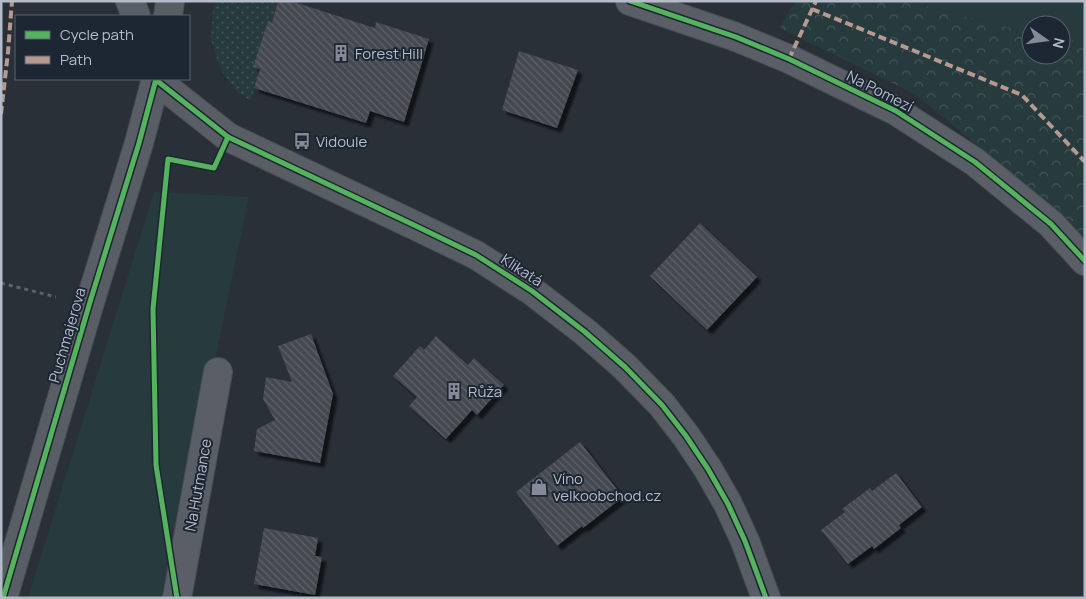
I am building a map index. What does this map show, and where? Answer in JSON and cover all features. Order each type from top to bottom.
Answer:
[{"type":"street","points":[[130,1],[136,15]]},
{"type":"street","points":[[168,15],[170,1]]},
{"type":"street","name":"Na Pomezí","points":[[630,1],[736,37],[789,59],[896,111],[975,162],[1051,224],[1085,261]]},
{"type":"street","name":"Puchmajerova","points":[[3,598],[139,143],[156,80]]},
{"type":"street","name":"Klikatá","points":[[157,80],[228,137],[476,255],[532,291],[584,332],[625,367],[662,405],[691,444],[708,469],[746,541],[766,598]]},
{"type":"street","name":"Na Hutmance","points":[[177,598],[218,372]]},
{"type":"path","points":[[161,493],[156,465],[153,309],[166,177]]},
{"type":"path","points":[[1,283],[56,298]]},
{"type":"green space","points":[[217,1],[278,1],[272,23],[268,21],[253,67],[260,69],[251,101],[237,92],[220,68],[211,40],[213,9]]},
{"type":"green space","points":[[795,1],[905,1],[1021,30],[1021,65],[1071,65],[1071,40],[1085,42],[1085,241],[1070,221],[915,94],[780,28]]},
{"type":"green space","points":[[905,1],[1085,1],[1085,43],[1071,41],[1071,15],[1021,15],[1021,30]]},
{"type":"green space","points":[[154,192],[249,197],[216,355],[211,363],[164,598],[28,598]]},
{"type":"building","name":"Forest Hill","points":[[278,1],[291,1],[375,28],[376,22],[429,39],[404,122],[370,111],[366,123],[254,88],[260,69],[253,67],[268,21],[272,23]]},
{"type":"building","points":[[519,51],[578,70],[557,128],[502,110]]},
{"type":"building","points":[[700,223],[757,277],[707,330],[650,276]]},
{"type":"building","points":[[311,334],[333,394],[320,463],[254,451],[257,429],[275,420],[263,399],[266,377],[292,382],[278,346]]},
{"type":"building","name":"Růža","points":[[436,336],[468,365],[474,358],[504,385],[477,415],[472,410],[446,439],[409,406],[417,397],[393,376],[420,346],[424,350]]},
{"type":"building","points":[[580,442],[623,497],[557,546],[516,492]]},
{"type":"building","points":[[896,473],[922,507],[899,525],[901,528],[874,549],[872,546],[848,564],[821,530],[845,512],[842,509],[870,488],[872,491]]},
{"type":"building","points":[[264,528],[318,538],[315,556],[322,557],[315,595],[254,584]]},
{"type":"marked path","points":[[1,114],[12,1]]},
{"type":"marked path","points":[[789,59],[816,1]]},
{"type":"marked path","points":[[812,9],[1022,95],[1085,162]]},
{"type":"cycle path","points":[[630,1],[736,37],[789,59],[896,111],[975,162],[1051,224],[1085,261]]},
{"type":"cycle path","points":[[156,80],[228,137],[476,255],[532,291],[585,332],[625,367],[662,405],[686,436],[728,504],[745,541],[766,598]]},
{"type":"cycle path","points":[[3,598],[139,143],[156,80]]},
{"type":"cycle path","points":[[177,598],[156,465],[153,309],[168,159],[214,168],[228,137]]},
{"type":"place","name":"Forest Hill","points":[[341,53]]},
{"type":"place","name":"Vidoule","points":[[302,141]]},
{"type":"place","name":"Růža","points":[[454,391]]},
{"type":"place","name":"Víno velkoobchod.cz","points":[[539,487]]}]
